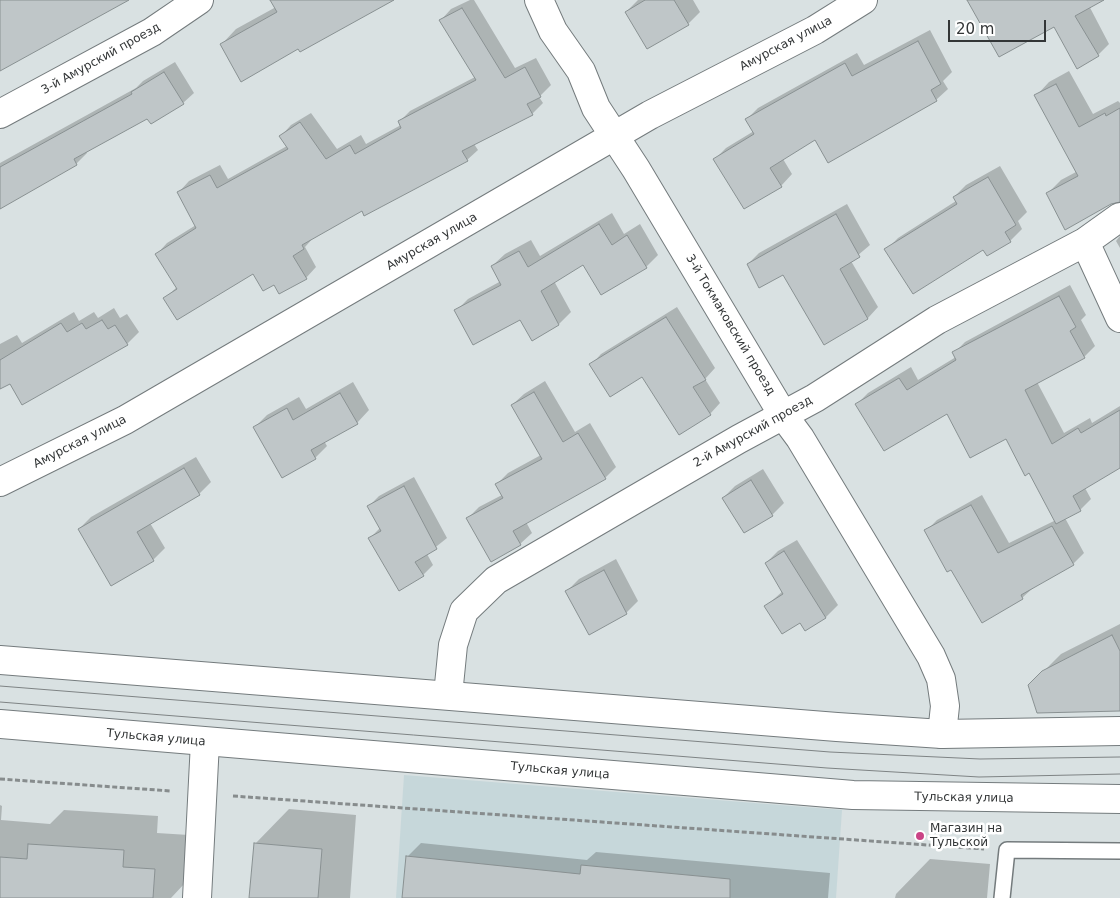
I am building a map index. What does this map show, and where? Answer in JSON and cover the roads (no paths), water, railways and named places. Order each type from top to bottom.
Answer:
[{"type":"street","name":"3-й Токмаковский проезд","points":[[539,0],[552,31],[582,71],[596,108],[636,169],[783,415],[800,438],[931,656],[941,679],[945,706],[942,734]]},
{"type":"street","name":"Амурская улица","points":[[0,482],[125,420],[650,116],[815,30],[864,0]]},
{"type":"street","name":"3-й Амурский проезд","points":[[0,114],[152,32],[183,4]]},
{"type":"street","name":"2-й Амурский проезд","points":[[448,695],[453,645],[464,611],[496,580],[815,398],[937,320],[1085,242],[1120,217]]},
{"type":"street","points":[[1085,242],[1120,318]]},
{"type":"street","points":[[0,660],[942,734],[1120,731]]},
{"type":"street","name":"Тульская улица","points":[[0,724],[853,795],[1120,799]]},
{"type":"street","points":[[197,898],[206,742]]},
{"type":"lane","points":[[1002,898],[1007,850],[1120,851]]},
{"type":"tram line","points":[[0,686],[830,752],[980,759],[1120,757]]},
{"type":"tram line","points":[[0,702],[827,768],[979,777],[1120,774]]},
{"type":"place","name":"Магазин на Тульской","points":[[920,836]]}]
